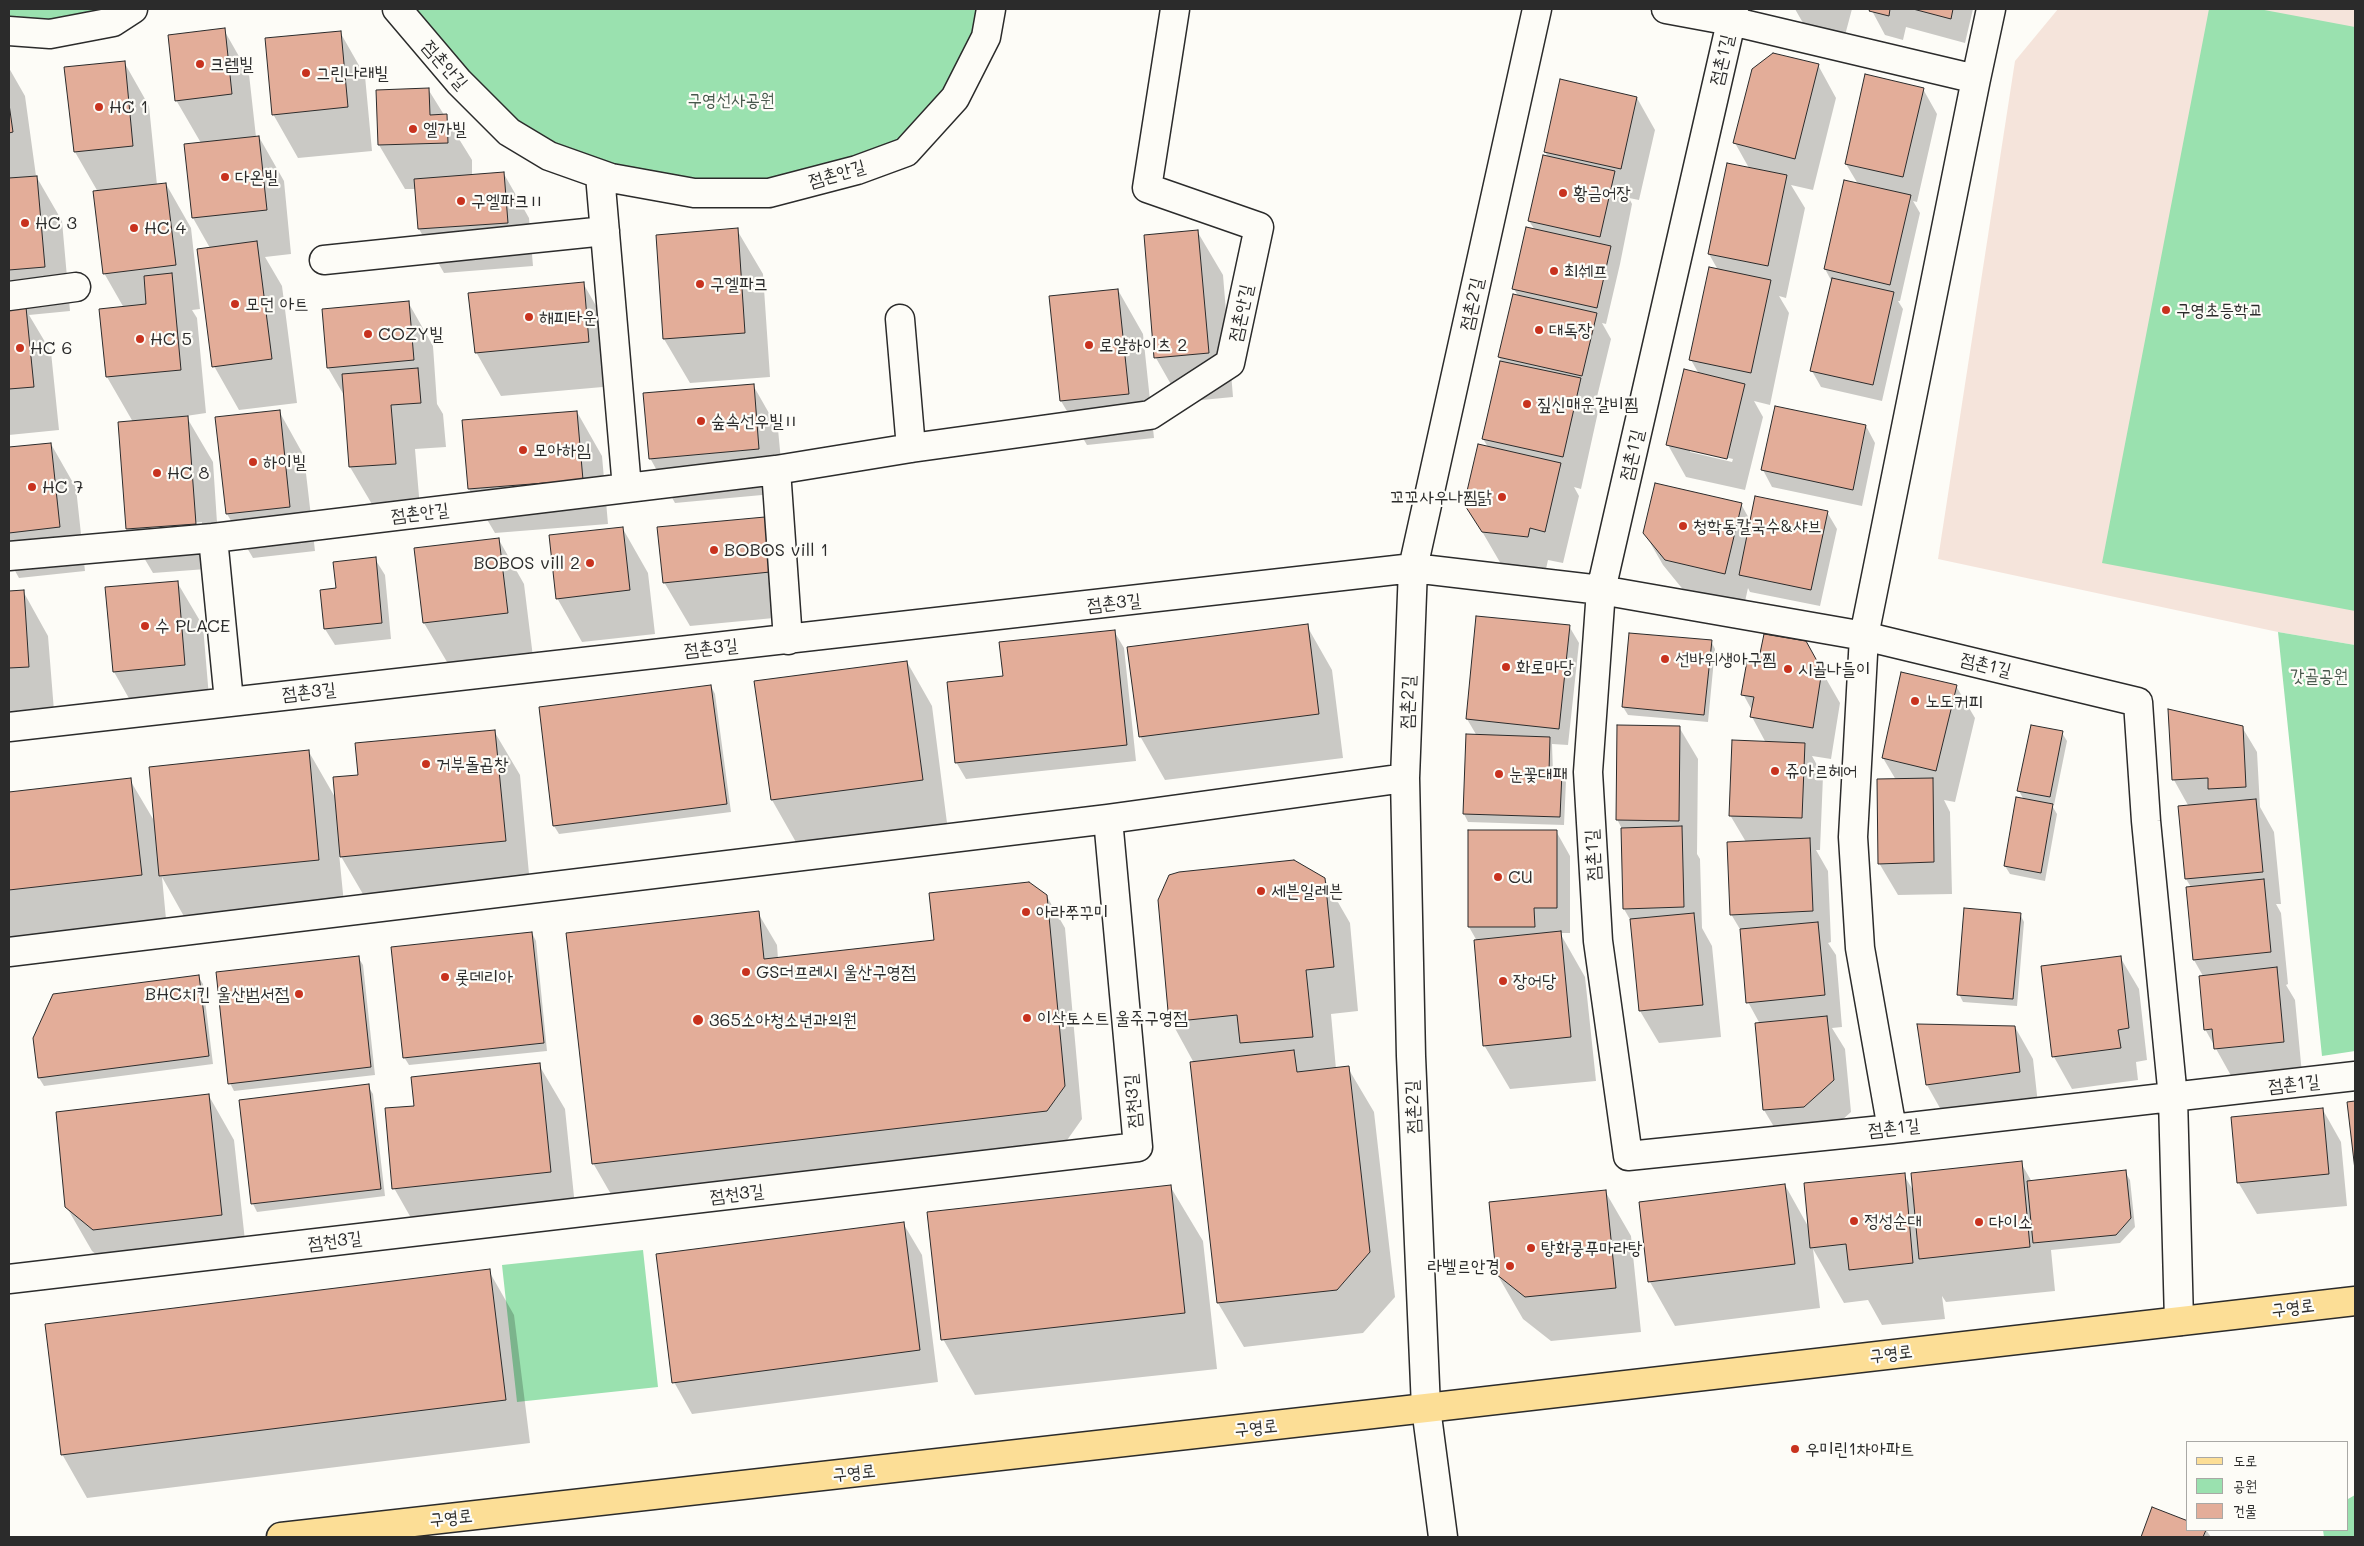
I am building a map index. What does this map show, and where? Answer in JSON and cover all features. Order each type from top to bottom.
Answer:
[{"type":"main road","name":"구영로","points":[[281,1537],[1426,1408],[2355,1300]]},
{"type":"street","points":[[9,31],[50,34],[113,22],[133,9]]},
{"type":"street","name":"점촌안길","points":[[397,9],[459,82],[509,132],[549,156],[600,175],[694,193],[769,193],[857,170],[906,152],[955,98],[986,37],[991,9]]},
{"type":"street","name":"점촌안길","points":[[9,556],[213,538],[776,470],[911,448],[1150,415],[1230,363],[1259,227],[1147,188],[1175,9]]},
{"type":"street","name":"점촌2길","points":[[1426,1408],[1411,1056],[1405,778],[1414,568],[1537,9]]},
{"type":"street","points":[[1666,9],[1732,15]]},
{"type":"street","points":[[1892,1129],[1860,948],[1853,837],[1864,636],[1991,9]]},
{"type":"street","name":"점촌1길","points":[[1976,79],[1732,15],[1601,590],[1588,772],[1598,941],[1628,1156],[1892,1129],[2355,1076]]},
{"type":"street","points":[[600,175],[627,488]]},
{"type":"street","points":[[324,260],[605,230]]},
{"type":"street","points":[[9,296],[76,287]]},
{"type":"street","points":[[900,319],[911,448]]},
{"type":"street","points":[[776,470],[788,640]]},
{"type":"street","points":[[213,538],[229,701]]},
{"type":"street","name":"점촌3길","points":[[9,727],[1414,568],[1601,590],[1864,636]]},
{"type":"street","name":"점촌1길","points":[[1864,636],[2138,702],[2146,821],[2173,1098],[2179,1321]]},
{"type":"street","points":[[9,952],[1108,819],[1405,778]]},
{"type":"street","name":"점천3길","points":[[9,1279],[1138,1147],[1108,819]]},
{"type":"street","points":[[1426,1408],[1443,1537]]},
{"type":"shaded area","name":"구영초등학교","points":[[2058,9],[2355,9],[2355,645],[2278,632],[1938,559],[2015,61]]},
{"type":"green space","points":[[9,9],[133,9],[9,31]]},
{"type":"green space","name":"구영선사공원","points":[[397,9],[991,9],[986,37],[906,152],[769,193],[549,156]]},
{"type":"green space","points":[[2209,9],[2259,9],[2355,27],[2355,611],[2102,563]]},
{"type":"green space","name":"갓골공원","points":[[2278,632],[2355,645],[2355,1051],[2322,1056]]},
{"type":"green space","points":[[643,1250],[658,1387],[517,1402],[502,1265]]},
{"type":"green space","points":[[2355,1495],[2355,1537],[2324,1537],[2323,1531],[2349,1531],[2349,1498]]},
{"type":"building","points":[[1870,9],[1890,9],[1889,16],[1869,11]]},
{"type":"building","points":[[1913,9],[1953,9],[1951,19]]},
{"type":"building","name":"크렘빌","points":[[225,28],[232,94],[175,101],[168,35]]},
{"type":"building","name":"그린나래빌","points":[[341,31],[348,107],[272,115],[265,38]]},
{"type":"building","points":[[1773,53],[1819,64],[1795,159],[1733,143],[1752,69]]},
{"type":"building","name":"HC 1","points":[[125,61],[133,146],[74,152],[64,67]]},
{"type":"building","points":[[1865,74],[1924,88],[1903,177],[1845,164]]},
{"type":"building","points":[[1560,79],[1637,97],[1621,169],[1544,152]]},
{"type":"building","name":"엘가빌","points":[[429,88],[430,115],[447,114],[448,143],[378,145],[376,90]]},
{"type":"building","points":[[9,104],[13,132],[9,133]]},
{"type":"building","name":"다온빌","points":[[259,136],[267,210],[192,218],[184,144]]},
{"type":"building","points":[[1543,155],[1615,171],[1600,237],[1528,221]]},
{"type":"building","points":[[1727,163],[1787,175],[1768,266],[1708,254]]},
{"type":"building","name":"구엘파크Ⅱ","points":[[504,172],[508,223],[418,229],[414,179]]},
{"type":"building","name":"HC 3","points":[[37,176],[45,267],[9,270],[9,178]]},
{"type":"building","points":[[1844,180],[1911,195],[1890,285],[1824,269]]},
{"type":"building","name":"HC 4","points":[[166,183],[176,265],[103,274],[93,191]]},
{"type":"building","points":[[1526,227],[1611,246],[1597,308],[1512,289]]},
{"type":"building","name":"구엘파크","points":[[738,228],[745,333],[663,339],[656,235]]},
{"type":"building","points":[[1198,230],[1209,353],[1154,358],[1144,235]]},
{"type":"building","name":"모던 아트","points":[[257,241],[272,359],[212,367],[197,249]]},
{"type":"building","points":[[1709,267],[1771,280],[1751,373],[1689,360]]},
{"type":"building","name":"HC 5","points":[[172,273],[181,370],[106,377],[99,309],[146,304],[144,276]]},
{"type":"building","points":[[1832,278],[1894,292],[1873,385],[1810,371]]},
{"type":"building","name":"해피타운","points":[[584,282],[589,342],[475,353],[468,293]]},
{"type":"building","name":"로얄하이츠 2","points":[[1118,289],[1129,394],[1060,401],[1049,296]]},
{"type":"building","points":[[1513,294],[1597,313],[1582,376],[1498,357]]},
{"type":"building","name":"COZY빌","points":[[409,301],[414,360],[327,368],[322,309]]},
{"type":"building","name":"HC 6","points":[[26,307],[34,387],[9,389],[9,309]]},
{"type":"building","points":[[1500,361],[1581,378],[1563,457],[1482,439]]},
{"type":"building","points":[[418,368],[421,403],[391,405],[396,464],[349,467],[342,374]]},
{"type":"building","points":[[1684,369],[1745,384],[1727,459],[1666,445]]},
{"type":"building","name":"숲속선우빌Ⅱ","points":[[754,384],[759,449],[649,459],[643,393]]},
{"type":"building","points":[[1775,406],[1866,425],[1853,490],[1761,470]]},
{"type":"building","name":"하이빌","points":[[280,410],[290,507],[226,514],[215,417]]},
{"type":"building","name":"모아하임","points":[[577,411],[583,480],[468,489],[462,420]]},
{"type":"building","name":"HC 8","points":[[188,416],[196,524],[126,529],[118,422]]},
{"type":"building","name":"HC 7","points":[[51,443],[60,527],[9,533],[9,447]]},
{"type":"building","points":[[1478,444],[1561,463],[1545,532],[1530,528],[1528,537],[1482,532],[1464,504]]},
{"type":"building","points":[[1655,483],[1742,503],[1725,574],[1665,560],[1643,533]]},
{"type":"building","points":[[1755,496],[1828,511],[1811,590],[1739,575]]},
{"type":"building","name":"BOBOS vill 1","points":[[765,517],[770,572],[663,583],[657,527]]},
{"type":"building","name":"BOBOS vill 2","points":[[623,527],[630,590],[556,599],[549,535]]},
{"type":"building","points":[[499,538],[508,613],[423,623],[414,548]]},
{"type":"building","points":[[376,557],[382,623],[324,629],[320,590],[336,588],[333,562]]},
{"type":"building","name":"수 PLACE","points":[[178,581],[185,665],[113,672],[105,587]]},
{"type":"building","points":[[24,590],[29,667],[9,668],[9,591]]},
{"type":"building","points":[[1476,616],[1570,625],[1559,729],[1466,719]]},
{"type":"building","points":[[1308,624],[1319,714],[1139,737],[1127,647]]},
{"type":"building","points":[[1115,630],[1127,745],[955,763],[947,682],[1003,676],[999,642]]},
{"type":"building","points":[[1629,633],[1712,640],[1704,715],[1622,707]]},
{"type":"building","points":[[1764,634],[1806,641],[1822,670],[1813,728],[1750,717],[1754,697],[1741,695],[1747,661],[1758,663]]},
{"type":"building","points":[[907,661],[923,780],[771,800],[754,681]]},
{"type":"building","points":[[1901,672],[1957,685],[1936,771],[1882,758]]},
{"type":"building","points":[[711,685],[727,804],[553,826],[539,707]]},
{"type":"building","points":[[2168,709],[2243,726],[2246,787],[2208,789],[2208,778],[2172,780]]},
{"type":"building","points":[[1617,725],[1680,726],[1679,821],[1616,820]]},
{"type":"building","points":[[2031,725],[2063,731],[2050,797],[2017,791]]},
{"type":"building","points":[[495,730],[506,841],[340,857],[333,777],[358,775],[355,743]]},
{"type":"building","points":[[1466,734],[1550,737],[1549,772],[1562,772],[1560,817],[1463,814]]},
{"type":"building","points":[[1732,740],[1805,743],[1802,818],[1729,816]]},
{"type":"building","points":[[309,750],[319,860],[159,876],[149,767]]},
{"type":"building","points":[[131,778],[142,875],[9,890],[9,792]]},
{"type":"building","points":[[1933,778],[1934,862],[1878,864],[1877,779]]},
{"type":"building","points":[[2016,797],[2053,804],[2041,873],[2004,866]]},
{"type":"building","points":[[2256,799],[2263,872],[2185,879],[2178,806]]},
{"type":"building","points":[[1682,826],[1684,907],[1623,909],[1621,828]]},
{"type":"building","points":[[1468,830],[1557,830],[1557,908],[1534,908],[1535,927],[1468,927]]},
{"type":"building","points":[[1810,838],[1813,911],[1730,915],[1727,842]]},
{"type":"building","points":[[1294,860],[1325,878],[1334,967],[1306,970],[1313,1037],[1240,1043],[1237,1015],[1169,1022],[1158,900],[1169,875],[1179,872]]},
{"type":"building","points":[[2264,879],[2271,952],[2193,960],[2186,887]]},
{"type":"building","points":[[1029,882],[1047,895],[1065,1086],[1047,1111],[592,1164],[566,933],[759,911],[764,959],[934,940],[929,893]]},
{"type":"building","points":[[1964,908],[2021,913],[2013,999],[1957,995]]},
{"type":"building","points":[[1694,913],[1703,1005],[1639,1011],[1630,919]]},
{"type":"building","points":[[1818,922],[1825,995],[1746,1003],[1740,929]]},
{"type":"building","points":[[1561,931],[1571,1037],[1483,1046],[1474,940]]},
{"type":"building","points":[[532,932],[544,1043],[403,1058],[391,947]]},
{"type":"building","points":[[359,956],[371,1067],[228,1084],[216,972]]},
{"type":"building","points":[[2121,956],[2129,1028],[2118,1030],[2121,1048],[2052,1057],[2041,966]]},
{"type":"building","points":[[2277,967],[2284,1042],[2214,1049],[2212,1029],[2204,1030],[2199,976]]},
{"type":"building","points":[[199,975],[209,1056],[38,1078],[33,1038],[53,994]]},
{"type":"building","points":[[1827,1016],[1834,1080],[1804,1107],[1763,1110],[1755,1023]]},
{"type":"building","points":[[1917,1024],[2015,1026],[2020,1072],[1926,1085]]},
{"type":"building","points":[[1294,1050],[1297,1072],[1349,1066],[1370,1252],[1337,1290],[1217,1303],[1190,1062]]},
{"type":"building","points":[[540,1063],[551,1172],[392,1189],[385,1108],[414,1106],[411,1077]]},
{"type":"building","points":[[369,1084],[381,1189],[251,1204],[239,1100]]},
{"type":"building","points":[[209,1094],[222,1215],[93,1230],[65,1207],[56,1112]]},
{"type":"building","points":[[2355,1101],[2355,1170],[2347,1102]]},
{"type":"building","points":[[2323,1108],[2329,1174],[2237,1183],[2231,1117]]},
{"type":"building","points":[[2022,1161],[2030,1247],[1919,1259],[1911,1173]]},
{"type":"building","points":[[2126,1170],[2131,1218],[2116,1235],[2033,1243],[2027,1181]]},
{"type":"building","points":[[1905,1173],[1913,1263],[1849,1270],[1846,1244],[1810,1248],[1804,1183]]},
{"type":"building","points":[[1785,1184],[1795,1264],[1648,1282],[1639,1202]]},
{"type":"building","points":[[1171,1185],[1185,1313],[941,1340],[927,1212]]},
{"type":"building","points":[[1606,1190],[1616,1288],[1525,1297],[1496,1274],[1489,1202]]},
{"type":"building","points":[[904,1222],[920,1350],[672,1383],[656,1254]]},
{"type":"building","points":[[490,1269],[506,1400],[61,1455],[45,1324]]},
{"type":"building","points":[[2152,1507],[2186,1520],[2186,1531],[2206,1531],[2203,1537],[2141,1537]]},
{"type":"place","name":"크렘빌","points":[[200,64]]},
{"type":"place","name":"그린나래빌","points":[[306,73]]},
{"type":"place","name":"HC 1","points":[[99,107]]},
{"type":"place","name":"엘가빌","points":[[413,129]]},
{"type":"place","name":"다온빌","points":[[225,177]]},
{"type":"place","name":"황금어장","points":[[1563,193]]},
{"type":"place","name":"구엘파크Ⅱ","points":[[461,201]]},
{"type":"place","name":"HC 3","points":[[25,223]]},
{"type":"place","name":"HC 4","points":[[134,228]]},
{"type":"place","name":"최쉐프","points":[[1554,271]]},
{"type":"place","name":"구엘파크","points":[[700,284]]},
{"type":"place","name":"모던 아트","points":[[235,304]]},
{"type":"place","name":"구영초등학교","points":[[2166,310]]},
{"type":"place","name":"해피타운","points":[[529,317]]},
{"type":"place","name":"대독장","points":[[1539,330]]},
{"type":"place","name":"COZY빌","points":[[368,334]]},
{"type":"place","name":"HC 5","points":[[140,339]]},
{"type":"place","name":"로얄하이츠 2","points":[[1089,345]]},
{"type":"place","name":"HC 6","points":[[20,348]]},
{"type":"place","name":"짚신매운갈비찜","points":[[1527,404]]},
{"type":"place","name":"숲속선우빌Ⅱ","points":[[701,421]]},
{"type":"place","name":"모아하임","points":[[523,450]]},
{"type":"place","name":"하이빌","points":[[253,462]]},
{"type":"place","name":"HC 8","points":[[157,473]]},
{"type":"place","name":"HC 7","points":[[32,487]]},
{"type":"place","name":"꼬꼬사우나찜닭","points":[[1502,497]]},
{"type":"place","name":"청학동칼국수&샤브","points":[[1683,526]]},
{"type":"place","name":"BOBOS vill 1","points":[[714,550]]},
{"type":"place","name":"BOBOS vill 2","points":[[590,563]]},
{"type":"place","name":"수 PLACE","points":[[145,626]]},
{"type":"place","name":"선바위생아구찜","points":[[1665,659]]},
{"type":"place","name":"화로마당","points":[[1506,667]]},
{"type":"place","name":"시골나들이","points":[[1788,669]]},
{"type":"place","name":"노도커피","points":[[1915,701]]},
{"type":"place","name":"거부돌곱창","points":[[426,764]]},
{"type":"place","name":"쥬아르헤어","points":[[1775,771]]},
{"type":"place","name":"눈꽃대패","points":[[1499,774]]},
{"type":"place","name":"CU","points":[[1498,877]]},
{"type":"place","name":"세븐일레븐","points":[[1261,891]]},
{"type":"place","name":"아라쭈꾸미","points":[[1026,912]]},
{"type":"place","name":"GS더프레시 울산구영점","points":[[746,972]]},
{"type":"place","name":"롯데리아","points":[[445,977]]},
{"type":"place","name":"장어당","points":[[1503,981]]},
{"type":"place","name":"BHC치킨 울산범서점","points":[[299,994]]},
{"type":"place","name":"이삭토스트 울주구영점","points":[[1027,1018]]},
{"type":"place","name":"365소아청소년과의원","points":[[698,1020]]},
{"type":"place","name":"정성순대","points":[[1854,1221]]},
{"type":"place","name":"다이소","points":[[1979,1222]]},
{"type":"place","name":"탕화쿵푸마라탕","points":[[1531,1248]]},
{"type":"place","name":"라벨르안경","points":[[1510,1266]]},
{"type":"place","name":"우미린1차아파트","points":[[1795,1449]]}]
